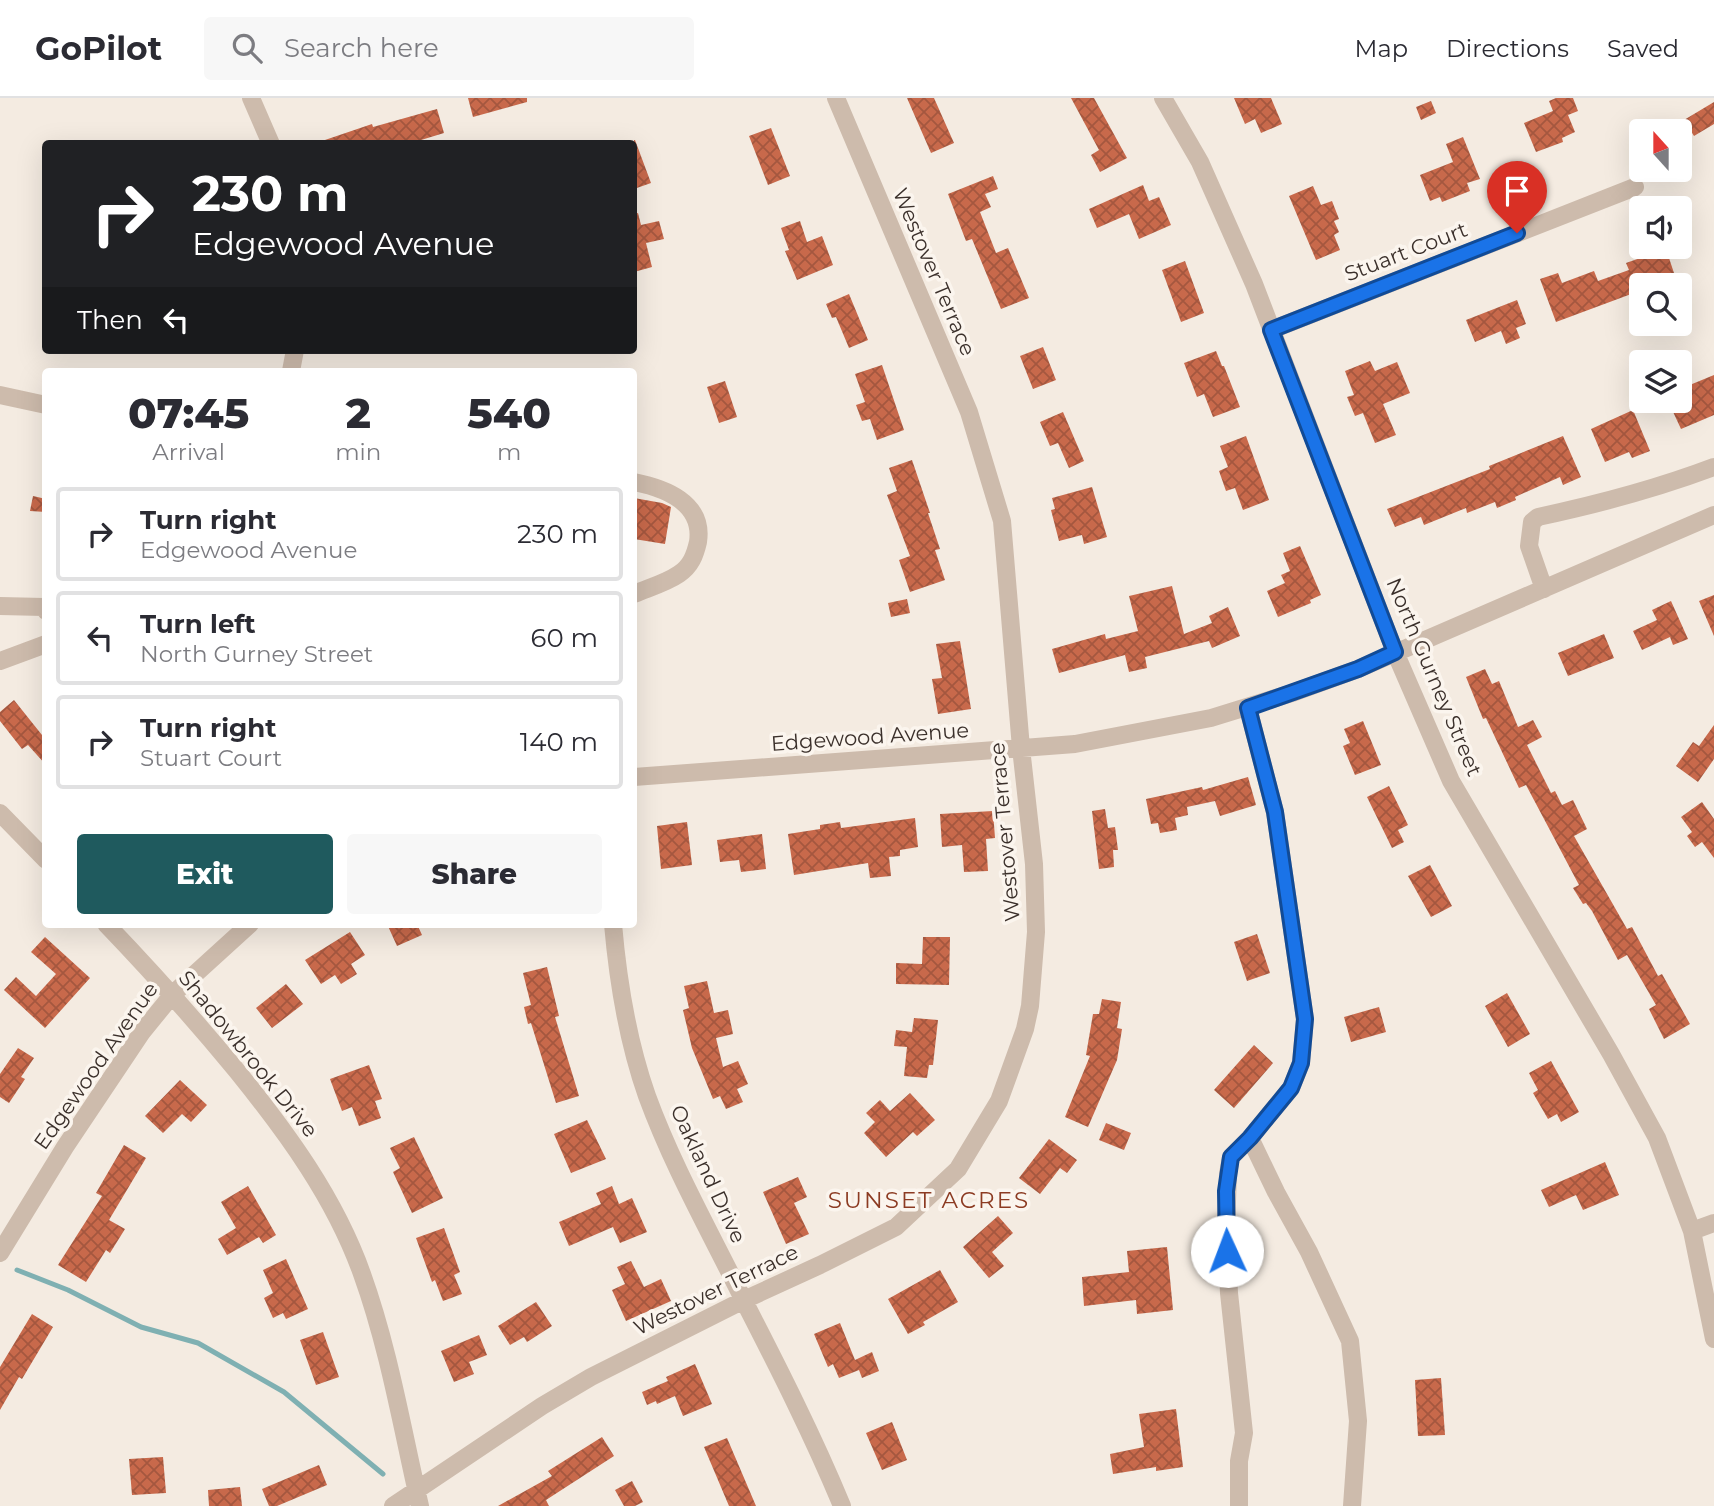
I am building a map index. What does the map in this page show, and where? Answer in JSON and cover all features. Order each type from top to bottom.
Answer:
[{"type":"street","points":[[251,98],[269,140]]},
{"type":"street","name":"Westover Terrace","points":[[393,1506],[418,1498],[571,1389],[744,1300],[896,1227],[958,1169],[999,1101],[1026,1029],[1036,932],[1034,864],[1021,748],[1002,521],[969,412],[836,98]]},
{"type":"street","name":"North Gurney Street","points":[[1163,98],[1200,162],[1254,284],[1395,652],[1451,781],[1611,1054],[1657,1138],[1692,1231],[1714,1339]]},
{"type":"street","name":"Stuart Court","points":[[1271,330],[1635,187]]},
{"type":"street","points":[[0,395],[42,404]]},
{"type":"street","points":[[1544,589],[1529,545],[1532,522],[1538,517],[1612,501],[1714,467]]},
{"type":"street","points":[[637,483],[662,488],[679,498],[692,512],[699,533],[695,558],[679,574],[637,593]]},
{"type":"street","name":"Edgewood Avenue","points":[[637,777],[1021,748],[1112,738],[1211,718],[1248,708],[1358,669],[1714,515]]},
{"type":"street","points":[[0,606],[42,607]]},
{"type":"street","points":[[0,661],[42,645]]},
{"type":"street","points":[[1239,1506],[1239,1461],[1244,1433],[1229,1293],[1226,1191],[1231,1157],[1291,1088],[1301,1063],[1305,1019],[1275,812],[1248,708]]},
{"type":"street","points":[[0,813],[42,856]]},
{"type":"street","name":"Shadowbrook Drive","points":[[110,928],[173,994],[280,1124],[316,1178],[343,1227],[379,1323],[418,1498]]},
{"type":"street","name":"Edgewood Avenue","points":[[0,1253],[65,1147],[142,1032],[173,994],[246,928]]},
{"type":"street","name":"Oakland Drive","points":[[614,928],[624,1008],[647,1094],[664,1138],[842,1506]]},
{"type":"street","points":[[1250,1138],[1309,1252],[1350,1341],[1359,1421],[1352,1506]]},
{"type":"street","points":[[1692,1231],[1714,1223]]},
{"type":"building","points":[[468,98],[527,98],[527,102],[473,117]]},
{"type":"building","points":[[907,98],[934,98],[954,143],[931,153]]},
{"type":"building","points":[[1071,98],[1094,98],[1127,158],[1100,172],[1091,155],[1099,150]]},
{"type":"building","points":[[1234,98],[1271,98],[1282,124],[1261,133],[1255,119],[1245,124]]},
{"type":"building","points":[[1556,98],[1573,98],[1578,111],[1568,115],[1575,132],[1562,138],[1563,142],[1536,152],[1524,123],[1553,111],[1549,101]]},
{"type":"building","points":[[1431,101],[1436,113],[1421,120],[1416,107]]},
{"type":"building","points":[[1714,102],[1714,124],[1694,136],[1692,119],[1686,119]]},
{"type":"building","points":[[437,109],[444,133],[421,140],[325,140],[372,124],[373,127]]},
{"type":"building","points":[[771,128],[790,176],[768,185],[749,136]]},
{"type":"building","points":[[1463,137],[1480,179],[1467,183],[1470,191],[1442,202],[1440,197],[1430,201],[1420,175],[1453,162],[1446,144]]},
{"type":"building","points":[[637,145],[651,183],[637,188]]},
{"type":"building","points":[[993,176],[998,189],[985,194],[991,207],[980,212],[996,253],[1008,248],[1029,298],[1001,309],[972,239],[966,241],[948,194]]},
{"type":"building","points":[[1143,185],[1149,201],[1159,197],[1171,225],[1139,239],[1129,214],[1097,228],[1089,209]]},
{"type":"building","points":[[1313,186],[1321,205],[1332,201],[1339,219],[1334,221],[1339,232],[1334,235],[1340,250],[1316,260],[1289,196]]},
{"type":"building","points":[[637,213],[641,225],[659,221],[664,239],[646,243],[652,267],[637,271]]},
{"type":"building","points":[[800,221],[807,242],[822,236],[833,265],[797,280],[785,251],[789,250],[781,228]]},
{"type":"building","points":[[1637,259],[1669,259],[1674,273],[1629,273],[1629,295],[1556,322],[1540,279],[1558,273],[1562,283],[1594,271],[1598,281],[1629,270],[1626,263]]},
{"type":"building","points":[[1185,261],[1204,313],[1181,322],[1162,270]]},
{"type":"building","points":[[849,294],[868,340],[849,348],[836,317],[832,318],[826,304]]},
{"type":"building","points":[[1517,300],[1526,324],[1516,328],[1520,338],[1506,344],[1501,331],[1475,342],[1466,320]]},
{"type":"building","points":[[1043,347],[1056,380],[1033,389],[1020,356]]},
{"type":"building","points":[[1216,351],[1240,407],[1213,417],[1204,394],[1197,397],[1184,363]]},
{"type":"building","points":[[1370,361],[1375,371],[1397,362],[1410,393],[1383,404],[1396,435],[1375,443],[1363,413],[1355,416],[1347,397],[1354,395],[1345,371]]},
{"type":"building","points":[[882,365],[904,430],[877,440],[870,419],[862,421],[856,405],[865,402],[855,374]]},
{"type":"building","points":[[1714,375],[1714,415],[1681,429],[1674,413],[1692,413],[1692,384]]},
{"type":"building","points":[[725,381],[737,417],[719,423],[707,387]]},
{"type":"building","points":[[1063,412],[1084,461],[1069,468],[1058,443],[1050,446],[1040,422]]},
{"type":"building","points":[[1629,412],[1634,413],[1650,451],[1632,458],[1629,452],[1605,462],[1591,429]]},
{"type":"building","points":[[1246,436],[1269,500],[1243,510],[1235,488],[1226,491],[1219,471],[1228,467],[1220,446]]},
{"type":"building","points":[[1563,436],[1581,477],[1563,485],[1560,477],[1497,508],[1495,502],[1467,513],[1466,508],[1424,525],[1421,517],[1395,527],[1387,509],[1490,469],[1489,466]]},
{"type":"building","points":[[912,460],[940,549],[935,550],[945,580],[910,592],[899,560],[910,556],[887,495],[897,491],[889,468]]},
{"type":"building","points":[[1092,487],[1107,537],[1084,544],[1082,535],[1059,541],[1051,510],[1055,509],[1052,498]]},
{"type":"building","points":[[33,496],[42,498],[42,512],[30,511]]},
{"type":"building","points":[[637,499],[671,507],[665,544],[637,539]]},
{"type":"building","points":[[1300,546],[1321,595],[1310,600],[1311,603],[1278,617],[1267,591],[1285,583],[1281,575],[1290,571],[1283,553]]},
{"type":"building","points":[[1172,586],[1184,634],[1212,623],[1209,616],[1228,607],[1240,636],[1212,648],[1209,641],[1145,657],[1147,668],[1129,672],[1125,655],[1059,673],[1052,649],[1105,634],[1106,639],[1138,631],[1129,596]]},
{"type":"building","points":[[1714,595],[1714,636],[1699,601]]},
{"type":"building","points":[[907,599],[910,613],[891,617],[888,603]]},
{"type":"building","points":[[1671,601],[1688,639],[1673,645],[1670,637],[1642,650],[1633,631],[1657,620],[1652,610]]},
{"type":"building","points":[[1604,634],[1614,658],[1568,676],[1558,653]]},
{"type":"building","points":[[960,641],[971,709],[938,714],[932,679],[942,678],[936,644]]},
{"type":"building","points":[[1485,669],[1492,684],[1499,681],[1518,727],[1533,720],[1542,737],[1527,745],[1551,793],[1555,791],[1562,805],[1573,800],[1587,829],[1574,836],[1627,929],[1632,927],[1658,976],[1662,974],[1690,1024],[1664,1039],[1649,1009],[1656,1005],[1627,955],[1618,960],[1592,911],[1586,903],[1583,904],[1573,888],[1579,885],[1526,785],[1519,788],[1486,718],[1483,719],[1466,677]]},
{"type":"building","points":[[14,700],[42,735],[42,761],[28,745],[22,749],[0,721],[0,712]]},
{"type":"building","points":[[1363,721],[1381,765],[1355,775],[1343,746],[1350,743],[1344,729]]},
{"type":"building","points":[[1714,725],[1714,759],[1698,782],[1676,766],[1693,742],[1699,746]]},
{"type":"building","points":[[1248,777],[1256,805],[1220,816],[1215,801],[1187,807],[1188,815],[1175,818],[1177,830],[1160,833],[1158,823],[1151,824],[1146,799],[1202,787],[1203,790]]},
{"type":"building","points":[[1389,786],[1408,825],[1398,830],[1404,842],[1392,848],[1367,797]]},
{"type":"building","points":[[1702,802],[1714,819],[1714,858],[1702,842],[1695,847],[1687,836],[1692,832],[1681,817]]},
{"type":"building","points":[[1105,809],[1108,828],[1115,827],[1118,850],[1113,850],[1114,867],[1099,869],[1092,811]]},
{"type":"building","points":[[993,811],[995,838],[986,839],[988,871],[964,872],[962,845],[942,847],[940,814]]},
{"type":"building","points":[[915,818],[918,847],[900,850],[900,856],[889,857],[891,876],[870,878],[868,863],[794,875],[788,834],[820,829],[820,825],[840,822],[841,828]]},
{"type":"building","points":[[687,822],[692,865],[661,869],[657,826]]},
{"type":"building","points":[[762,834],[766,869],[741,872],[739,860],[720,862],[717,840]]},
{"type":"building","points":[[1430,865],[1452,906],[1431,917],[1408,876]]},
{"type":"building","points":[[389,928],[419,928],[422,935],[397,946]]},
{"type":"building","points":[[350,932],[365,955],[351,964],[357,974],[341,984],[335,975],[321,984],[305,960]]},
{"type":"building","points":[[1257,934],[1270,973],[1247,981],[1234,942]]},
{"type":"building","points":[[45,937],[90,978],[45,1028],[4,990],[16,977],[36,996],[56,974],[31,952]]},
{"type":"building","points":[[923,937],[950,937],[949,985],[896,984],[896,963],[922,964]]},
{"type":"building","points":[[547,967],[559,1016],[555,1017],[579,1096],[556,1103],[524,1007],[531,1005],[523,973]]},
{"type":"building","points":[[707,981],[714,1013],[728,1010],[733,1034],[716,1038],[723,1067],[738,1061],[748,1084],[737,1089],[743,1102],[726,1109],[720,1096],[713,1099],[692,1048],[683,1010],[689,1008],[684,986]]},
{"type":"building","points":[[286,984],[303,1004],[272,1028],[256,1008]]},
{"type":"building","points":[[1507,993],[1530,1034],[1508,1047],[1485,1006]]},
{"type":"building","points":[[1102,999],[1121,1002],[1117,1028],[1122,1029],[1117,1060],[1088,1127],[1065,1117],[1090,1056],[1086,1055],[1093,1014],[1099,1014]]},
{"type":"building","points":[[1379,1007],[1386,1032],[1351,1042],[1344,1017]]},
{"type":"building","points":[[914,1018],[938,1020],[933,1065],[929,1065],[927,1078],[904,1076],[907,1047],[894,1046],[896,1030],[912,1032]]},
{"type":"building","points":[[1254,1045],[1273,1063],[1234,1108],[1214,1090]]},
{"type":"building","points":[[18,1048],[34,1058],[21,1077],[25,1079],[9,1103],[0,1097],[0,1074]]},
{"type":"building","points":[[1551,1061],[1579,1112],[1561,1122],[1557,1114],[1548,1119],[1533,1093],[1538,1090],[1529,1073]]},
{"type":"building","points":[[369,1065],[382,1099],[375,1101],[381,1118],[359,1126],[352,1107],[342,1111],[330,1079]]},
{"type":"building","points":[[180,1080],[207,1105],[191,1122],[182,1114],[163,1133],[145,1116]]},
{"type":"building","points":[[910,1093],[935,1120],[917,1136],[913,1132],[886,1157],[864,1133],[875,1122],[866,1113],[880,1100],[890,1111]]},
{"type":"building","points":[[587,1120],[606,1159],[571,1173],[554,1134]]},
{"type":"building","points":[[1106,1123],[1131,1133],[1124,1150],[1099,1140]]},
{"type":"building","points":[[414,1137],[443,1198],[412,1213],[393,1172],[400,1168],[390,1148]]},
{"type":"building","points":[[1049,1139],[1077,1160],[1067,1173],[1060,1168],[1040,1194],[1019,1178]]},
{"type":"building","points":[[124,1145],[146,1158],[109,1220],[125,1229],[110,1253],[106,1250],[86,1282],[58,1265],[102,1196],[96,1193]]},
{"type":"building","points":[[1605,1162],[1619,1195],[1583,1210],[1576,1195],[1549,1207],[1541,1190]]},
{"type":"building","points":[[798,1177],[807,1197],[794,1203],[809,1234],[786,1244],[763,1192]]},
{"type":"building","points":[[248,1186],[276,1235],[263,1243],[259,1237],[227,1255],[218,1239],[236,1228],[221,1202]]},
{"type":"building","points":[[612,1186],[619,1204],[632,1198],[647,1232],[620,1243],[613,1227],[569,1246],[559,1222],[601,1204],[596,1193]]},
{"type":"building","points":[[998,1216],[1013,1233],[992,1252],[1004,1266],[989,1278],[963,1247]]},
{"type":"building","points":[[444,1228],[460,1272],[454,1275],[462,1294],[443,1301],[435,1280],[432,1282],[416,1238]]},
{"type":"building","points":[[1167,1247],[1173,1310],[1137,1314],[1136,1300],[1084,1306],[1082,1277],[1129,1272],[1127,1251]]},
{"type":"building","points":[[286,1259],[308,1309],[286,1319],[283,1313],[273,1318],[264,1298],[273,1293],[263,1270]]},
{"type":"building","points":[[631,1261],[644,1287],[661,1279],[671,1301],[626,1321],[612,1290],[625,1284],[617,1267]]},
{"type":"building","points":[[940,1270],[958,1302],[908,1334],[888,1299]]},
{"type":"building","points":[[536,1302],[552,1326],[527,1342],[524,1337],[510,1345],[498,1326]]},
{"type":"building","points":[[32,1314],[53,1327],[0,1410],[0,1367]]},
{"type":"building","points":[[840,1323],[855,1360],[872,1352],[879,1371],[862,1378],[859,1370],[839,1378],[833,1364],[828,1367],[814,1334]]},
{"type":"building","points":[[323,1332],[339,1377],[316,1385],[300,1340]]},
{"type":"building","points":[[479,1335],[487,1355],[469,1362],[474,1374],[454,1382],[441,1351]]},
{"type":"building","points":[[695,1364],[712,1404],[683,1416],[675,1396],[657,1404],[656,1401],[647,1405],[642,1392],[668,1381],[666,1377]]},
{"type":"building","points":[[1441,1378],[1445,1435],[1418,1436],[1415,1380]]},
{"type":"building","points":[[1176,1409],[1183,1467],[1156,1471],[1156,1467],[1113,1474],[1110,1454],[1144,1447],[1139,1414]]},
{"type":"building","points":[[892,1422],[907,1460],[882,1470],[866,1433]]},
{"type":"building","points":[[602,1437],[614,1456],[546,1500],[549,1506],[498,1506],[552,1476],[548,1471]]},
{"type":"building","points":[[727,1438],[756,1506],[729,1506],[704,1447]]},
{"type":"building","points":[[163,1457],[166,1493],[132,1495],[129,1459]]},
{"type":"building","points":[[319,1465],[327,1485],[277,1506],[269,1506],[262,1489]]},
{"type":"building","points":[[632,1481],[643,1502],[635,1506],[624,1506],[615,1490]]},
{"type":"building","points":[[240,1487],[242,1506],[209,1506],[208,1490]]},
{"type":"waterway","points":[[17,1270],[68,1290],[141,1327],[198,1343],[284,1392],[383,1474]]},
{"type":"district","name":"SUNSET ACRES","points":[[929,1200]]},
{"type":"route","points":[[1227,1251],[1226,1191],[1231,1157],[1291,1088],[1301,1063],[1305,1019],[1275,812],[1248,708],[1358,669],[1395,652],[1271,330],[1517,233]]}]
